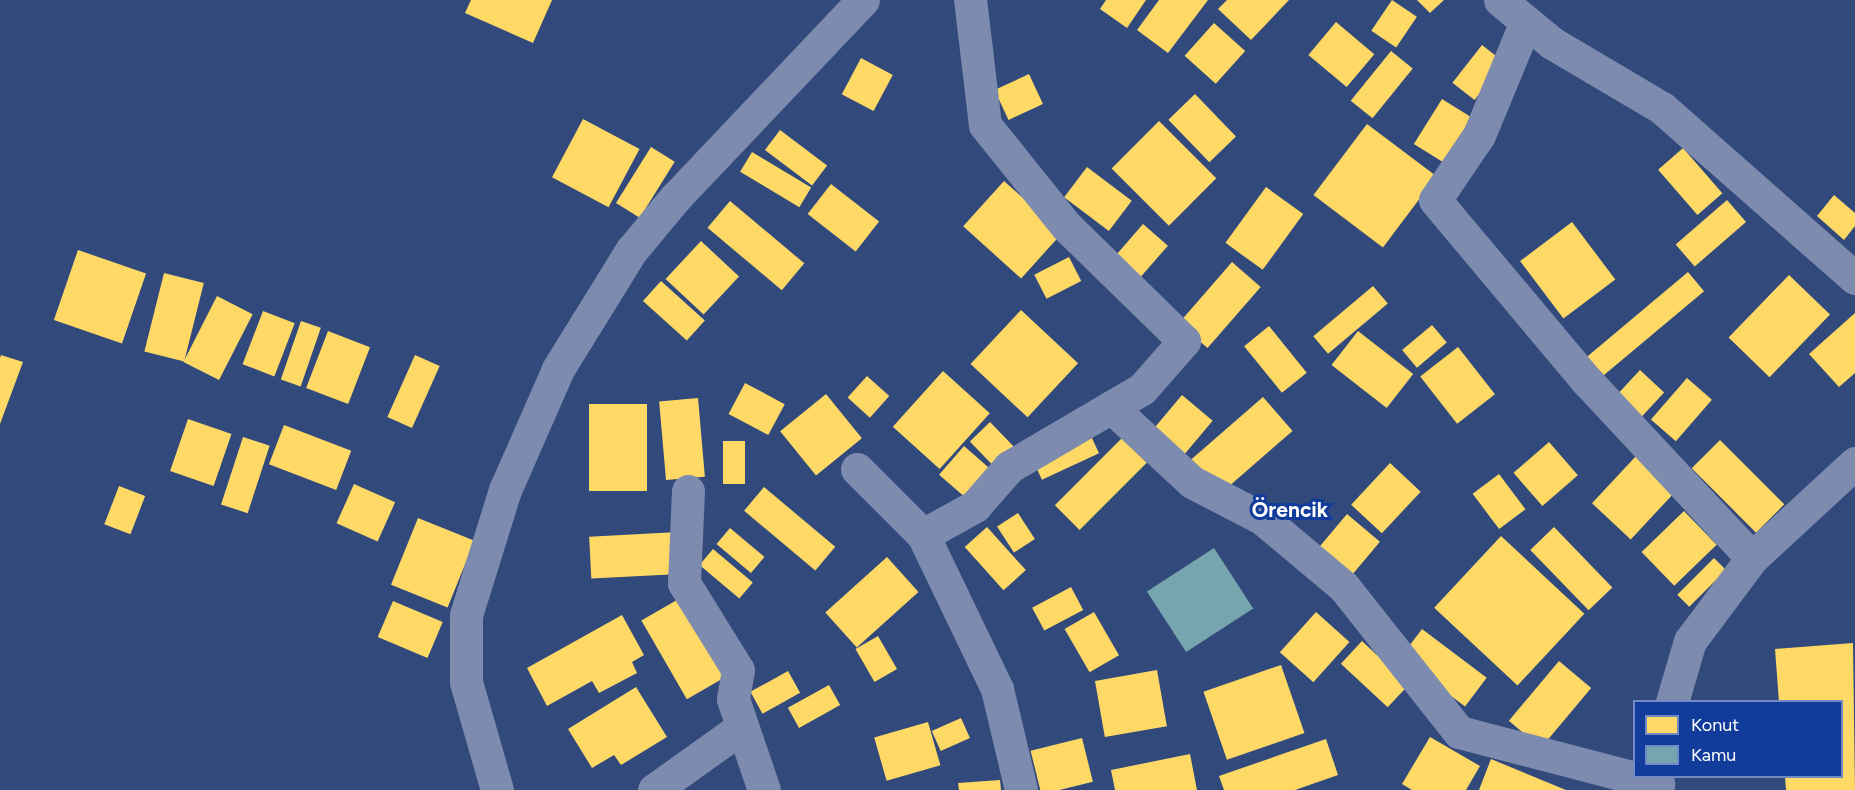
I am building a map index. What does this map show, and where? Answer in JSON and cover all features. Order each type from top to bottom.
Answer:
[{"type":"street","points":[[496,790],[466,682],[466,615],[505,490],[558,369],[631,251],[675,198],[863,0]]},
{"type":"street","points":[[923,535],[975,506],[1009,467],[1143,389],[1184,341],[1067,227],[985,124],[970,0]]},
{"type":"street","points":[[1500,0],[1525,24],[1662,108],[1855,278]]},
{"type":"street","points":[[1525,24],[1479,135],[1435,201],[1587,381],[1752,558]]},
{"type":"street","points":[[1111,407],[1192,482],[1263,519],[1344,587],[1459,732],[1633,777]]},
{"type":"street","points":[[1673,700],[1689,641],[1752,558],[1855,463]]},
{"type":"street","points":[[857,469],[923,535],[998,689],[1021,790]]},
{"type":"street","points":[[688,491],[684,583],[738,670],[734,699],[764,790]]},
{"type":"street","points":[[654,790],[742,727]]},
{"type":"street","points":[[1638,778],[1658,783]]},
{"type":"building: Konut","points":[[471,0],[552,0],[533,43],[465,13]]},
{"type":"building: Konut","points":[[1106,0],[1146,0],[1127,28],[1100,9]]},
{"type":"building: Konut","points":[[1159,0],[1208,0],[1168,53],[1137,30]]},
{"type":"building: Konut","points":[[1227,0],[1289,0],[1251,40],[1218,9]]},
{"type":"building: Konut","points":[[1392,0],[1417,17],[1396,47],[1371,31]]},
{"type":"building: Konut","points":[[1417,0],[1444,0],[1430,13]]},
{"type":"building: Konut","points":[[1336,22],[1374,54],[1347,87],[1308,55]]},
{"type":"building: Konut","points":[[1214,23],[1245,51],[1216,84],[1185,56]]},
{"type":"building: Konut","points":[[1482,45],[1504,62],[1475,100],[1452,83]]},
{"type":"building: Konut","points":[[1391,51],[1413,69],[1372,118],[1351,101]]},
{"type":"building: Konut","points":[[861,58],[893,75],[874,111],[842,94]]},
{"type":"building: Konut","points":[[1029,74],[1043,104],[1009,120],[995,90]]},
{"type":"building: Konut","points":[[1195,94],[1236,136],[1209,162],[1168,120]]},
{"type":"building: Konut","points":[[1442,99],[1473,118],[1444,163],[1414,144]]},
{"type":"building: Konut","points":[[583,119],[640,149],[609,207],[552,177]]},
{"type":"building: Konut","points":[[1159,121],[1216,178],[1169,226],[1112,168]]},
{"type":"building: Konut","points":[[1367,124],[1436,176],[1383,247],[1313,195]]},
{"type":"building: Konut","points":[[780,130],[827,166],[812,185],[765,150]]},
{"type":"building: Konut","points":[[651,147],[675,162],[640,218],[616,203]]},
{"type":"building: Konut","points":[[1683,148],[1722,193],[1697,215],[1658,170]]},
{"type":"building: Konut","points":[[752,152],[811,188],[799,207],[740,172]]},
{"type":"building: Konut","points":[[1087,167],[1132,201],[1109,231],[1064,197]]},
{"type":"building: Konut","points":[[1004,181],[1062,233],[1021,279],[963,226]]},
{"type":"building: Konut","points":[[831,184],[879,222],[856,251],[808,214]]},
{"type":"building: Konut","points":[[1266,187],[1303,214],[1263,270],[1225,243]]},
{"type":"building: Konut","points":[[1834,195],[1855,213],[1855,226],[1844,240],[1817,216]]},
{"type":"building: Konut","points":[[1727,200],[1746,222],[1695,266],[1676,245]]},
{"type":"building: Konut","points":[[730,201],[804,263],[782,290],[708,228]]},
{"type":"building: Konut","points":[[1572,222],[1615,280],[1563,319],[1520,261]]},
{"type":"building: Konut","points":[[1143,224],[1168,246],[1140,277],[1115,256]]},
{"type":"building: Konut","points":[[701,241],[739,276],[704,314],[666,279]]},
{"type":"building: Konut","points":[[78,250],[146,273],[122,343],[54,320]]},
{"type":"building: Konut","points":[[1069,257],[1081,281],[1047,299],[1034,275]]},
{"type":"building: Konut","points":[[1232,262],[1261,287],[1208,348],[1179,323]]},
{"type":"building: Konut","points":[[1688,272],[1704,291],[1598,380],[1582,361]]},
{"type":"building: Konut","points":[[164,273],[204,283],[184,362],[144,352]]},
{"type":"building: Konut","points":[[1789,275],[1830,315],[1770,377],[1729,338]]},
{"type":"building: Konut","points":[[661,281],[705,320],[687,341],[643,301]]},
{"type":"building: Konut","points":[[1373,286],[1388,304],[1328,354],[1313,336]]},
{"type":"building: Konut","points":[[217,296],[253,314],[219,380],[183,362]]},
{"type":"building: Konut","points":[[1021,310],[1078,363],[1028,417],[971,364]]},
{"type":"building: Konut","points":[[263,311],[295,323],[274,376],[243,364]]},
{"type":"building: Konut","points":[[1855,313],[1855,373],[1839,387],[1809,354]]},
{"type":"building: Konut","points":[[301,321],[321,328],[301,386],[281,380]]},
{"type":"building: Konut","points":[[1432,325],[1447,343],[1417,368],[1402,350]]},
{"type":"building: Konut","points":[[1269,326],[1307,373],[1282,393],[1244,346]]},
{"type":"building: Konut","points":[[328,331],[370,347],[348,404],[306,388]]},
{"type":"building: Konut","points":[[1358,331],[1413,374],[1387,408],[1332,365]]},
{"type":"building: Konut","points":[[1458,347],[1495,394],[1457,424],[1420,377]]},
{"type":"building: Konut","points":[[1,355],[23,362],[0,424],[0,358]]},
{"type":"building: Konut","points":[[415,355],[440,366],[412,428],[387,417]]},
{"type":"building: Konut","points":[[1640,370],[1664,393],[1642,417],[1617,394]]},
{"type":"building: Konut","points":[[943,371],[990,413],[940,469],[893,427]]},
{"type":"building: Konut","points":[[867,376],[889,396],[870,418],[848,398]]},
{"type":"building: Konut","points":[[1687,378],[1712,400],[1676,441],[1651,420]]},
{"type":"building: Konut","points":[[745,383],[785,404],[768,435],[729,414]]},
{"type":"building: Konut","points":[[826,394],[862,438],[816,475],[780,431]]},
{"type":"building: Konut","points":[[1182,395],[1213,421],[1181,459],[1150,433]]},
{"type":"building: Konut","points":[[1263,397],[1293,431],[1218,496],[1188,462]]},
{"type":"building: Konut","points":[[698,398],[705,477],[666,480],[659,401]]},
{"type":"building: Konut","points":[[589,404],[647,404],[647,491],[589,491]]},
{"type":"building: Konut","points":[[188,419],[231,434],[214,486],[170,471]]},
{"type":"building: Konut","points":[[990,422],[1019,452],[999,472],[970,441]]},
{"type":"building: Konut","points":[[284,425],[351,451],[336,490],[269,464]]},
{"type":"building: Konut","points":[[1091,436],[1099,453],[1042,480],[1034,463]]},
{"type":"building: Konut","points":[[243,437],[270,446],[248,513],[221,505]]},
{"type":"building: Konut","points":[[1122,438],[1147,463],[1080,530],[1055,505]]},
{"type":"building: Konut","points":[[1720,440],[1784,504],[1756,533],[1692,468]]},
{"type":"building: Konut","points":[[723,441],[745,441],[745,484],[723,484]]},
{"type":"building: Konut","points":[[1549,442],[1578,475],[1542,506],[1514,473]]},
{"type":"building: Konut","points":[[964,446],[995,473],[970,502],[939,475]]},
{"type":"building: Konut","points":[[1637,455],[1676,491],[1631,539],[1592,503]]},
{"type":"building: Konut","points":[[1390,463],[1421,492],[1382,533],[1351,505]]},
{"type":"building: Konut","points":[[1499,474],[1525,509],[1499,529],[1473,494]]},
{"type":"building: Konut","points":[[354,484],[395,502],[378,542],[337,523]]},
{"type":"building: Konut","points":[[119,486],[145,496],[130,534],[104,524]]},
{"type":"building: Konut","points":[[764,487],[835,547],[815,571],[744,511]]},
{"type":"building: Konut","points":[[1684,511],[1717,545],[1674,586],[1642,552]]},
{"type":"building: Konut","points":[[1018,513],[1035,539],[1014,553],[997,527]]},
{"type":"building: Konut","points":[[1347,514],[1380,542],[1347,581],[1314,553]]},
{"type":"building: Konut","points":[[418,518],[475,541],[448,608],[391,585]]},
{"type":"building: Konut","points":[[987,527],[1026,570],[1004,590],[965,547]]},
{"type":"building: Konut","points":[[1554,527],[1612,587],[1589,610],[1530,550]]},
{"type":"building: Konut","points":[[730,528],[764,557],[751,573],[717,544]]},
{"type":"building: Konut","points":[[678,532],[680,574],[591,579],[589,537]]},
{"type":"building: Konut","points":[[1501,536],[1584,614],[1518,685],[1434,608]]},
{"type":"building: Konut","points":[[713,549],[753,582],[739,599],[700,565]]},
{"type":"building: Konut","points":[[887,557],[918,592],[857,647],[825,613]]},
{"type":"building: Konut","points":[[1714,558],[1726,570],[1689,607],[1677,595]]},
{"type":"building: Konut","points":[[1071,587],[1083,610],[1044,631],[1032,608]]},
{"type":"building: Konut","points":[[689,593],[734,672],[687,699],[641,620]]},
{"type":"building: Konut","points":[[393,601],[443,622],[427,658],[378,637]]},
{"type":"building: Konut","points":[[1094,612],[1119,655],[1090,672],[1065,629]]},
{"type":"building: Konut","points":[[1316,612],[1349,642],[1313,682],[1280,652]]},
{"type":"building: Konut","points":[[622,615],[644,655],[632,662],[637,673],[599,693],[592,681],[547,706],[527,668]]},
{"type":"building: Konut","points":[[1422,629],[1487,678],[1465,706],[1400,658]]},
{"type":"building: Konut","points":[[878,636],[897,669],[874,682],[855,649]]},
{"type":"building: Konut","points":[[1362,641],[1409,685],[1388,707],[1341,664]]},
{"type":"building: Konut","points":[[1853,643],[1855,790],[1786,790],[1785,778],[1843,778],[1843,700],[1779,700],[1775,649]]},
{"type":"building: Konut","points":[[1559,661],[1591,688],[1541,748],[1509,721]]},
{"type":"building: Konut","points":[[1281,665],[1304,733],[1227,760],[1203,692]]},
{"type":"building: Konut","points":[[1157,670],[1167,726],[1105,737],[1095,681]]},
{"type":"building: Konut","points":[[788,671],[800,693],[763,714],[750,692]]},
{"type":"building: Konut","points":[[829,685],[840,705],[799,728],[788,708]]},
{"type":"building: Konut","points":[[636,687],[667,737],[621,765],[614,755],[592,768],[568,729]]},
{"type":"building: Konut","points":[[961,718],[970,738],[941,751],[932,731]]},
{"type":"building: Konut","points":[[928,722],[940,765],[887,781],[874,737]]},
{"type":"building: Konut","points":[[1430,737],[1480,766],[1466,790],[1412,790],[1402,784]]},
{"type":"building: Konut","points":[[1082,738],[1093,782],[1059,790],[1040,790],[1031,751]]},
{"type":"building: Konut","points":[[1326,739],[1338,775],[1295,790],[1224,790],[1219,776]]},
{"type":"building: Konut","points":[[1190,754],[1197,790],[1115,790],[1111,770]]},
{"type":"building: Konut","points":[[1491,759],[1566,790],[1479,790]]},
{"type":"building: Konut","points":[[1000,780],[1001,790],[959,790],[958,783]]},
{"type":"building: Kamu","points":[[1214,548],[1253,608],[1186,652],[1147,592]]},
{"type":"district","name":"Örencik","points":[[1290,510]]}]
